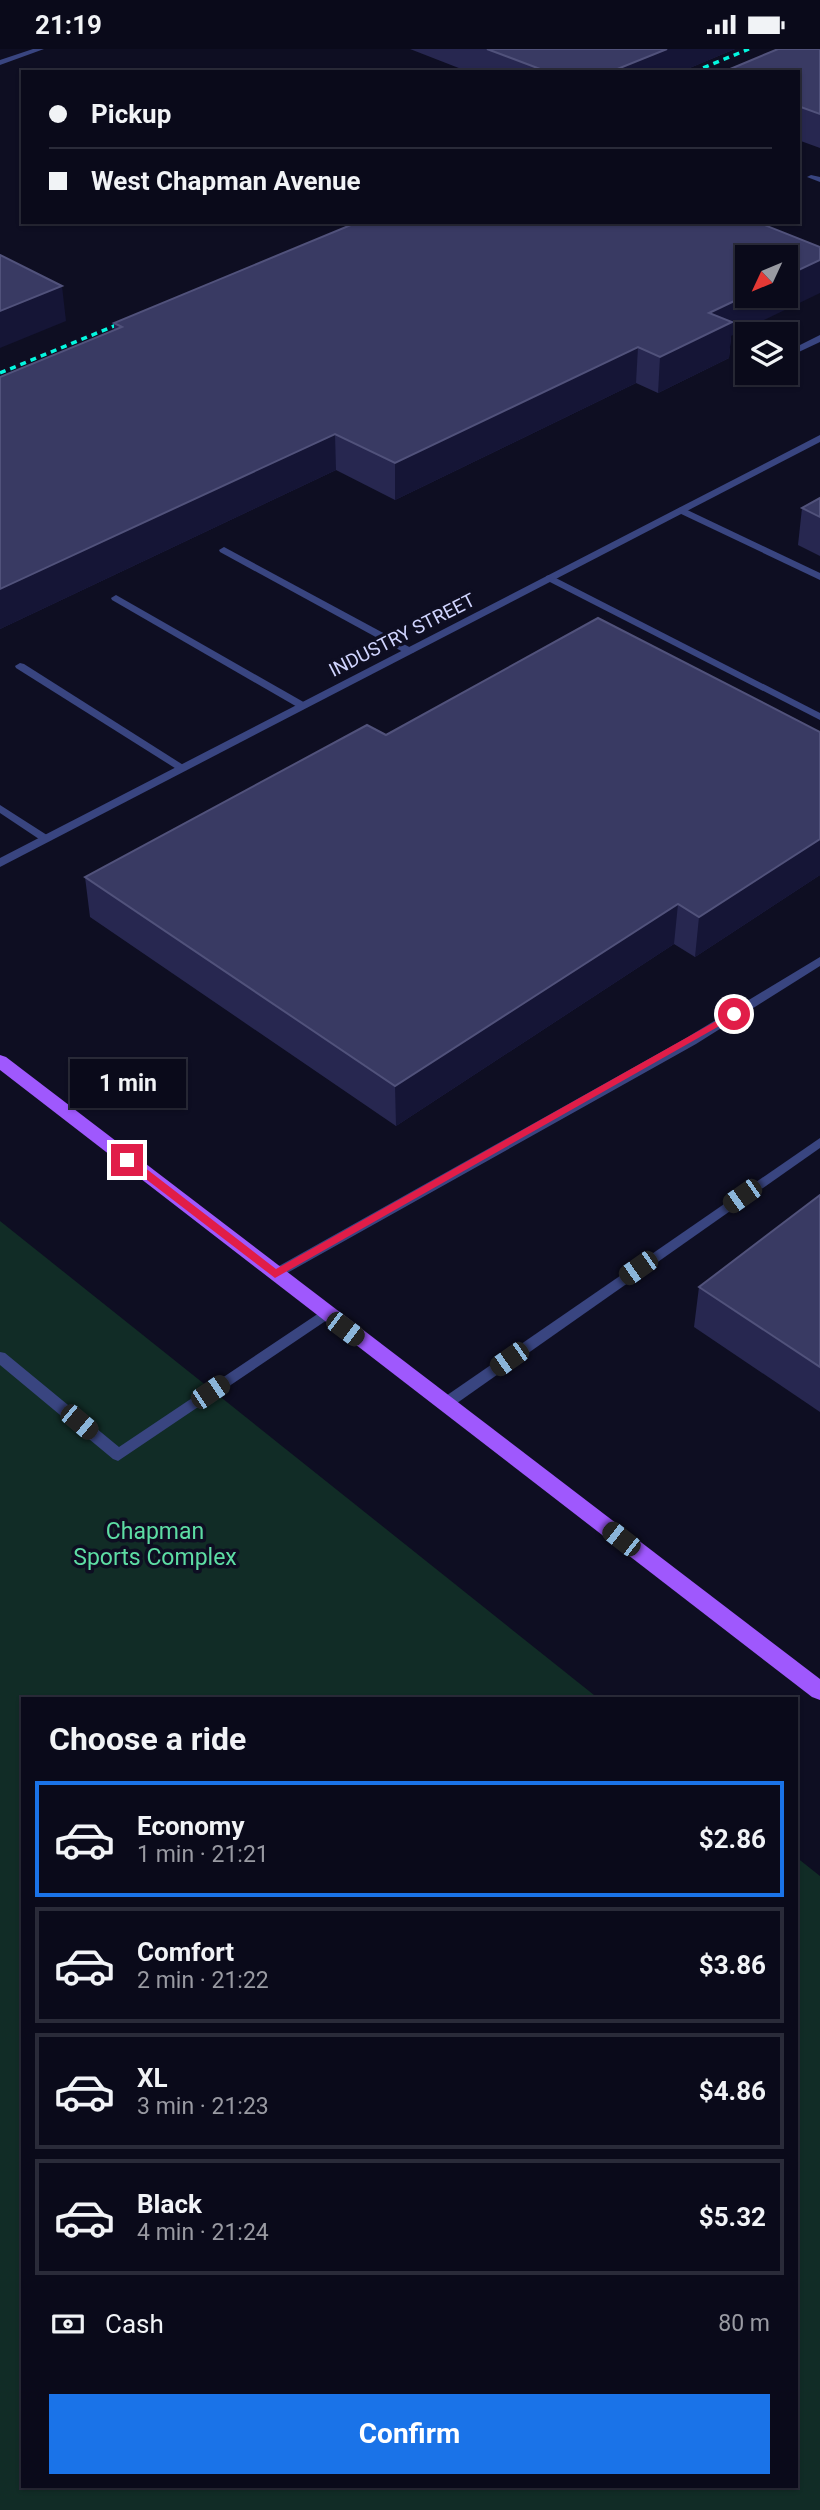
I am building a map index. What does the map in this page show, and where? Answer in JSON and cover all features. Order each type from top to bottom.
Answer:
[{"type":"main road","points":[[0,1061],[325,1314],[820,1691]]},
{"type":"street","points":[[0,63],[40,49]]},
{"type":"street","points":[[798,349],[820,338]]},
{"type":"street","name":"INDUSTRY STREET","points":[[0,863],[820,438]]},
{"type":"street","points":[[681,510],[820,577]]},
{"type":"street","points":[[225,549],[409,651]]},
{"type":"street","points":[[550,578],[820,717]]},
{"type":"street","points":[[117,598],[303,706]]},
{"type":"street","points":[[20,666],[182,768]]},
{"type":"street","points":[[0,808],[46,839]]},
{"type":"street","points":[[275,1274],[691,1041],[820,961]]},
{"type":"street","points":[[445,1404],[820,1142]]},
{"type":"street","points":[[0,1357],[118,1455],[325,1314]]},
{"type":"green space","name":"Chapman Sports Complex","points":[[0,1221],[596,1697],[21,1697],[21,2488],[798,2488],[798,1859],[820,1876],[820,2510],[0,2510]]},
{"type":"building","points":[[487,49],[667,49],[615,70],[543,70]]},
{"type":"building","points":[[778,49],[820,49],[820,114],[800,107],[800,70],[728,70]]},
{"type":"building","points":[[353,224],[762,224],[820,247],[820,260],[798,270],[798,245],[735,245],[735,301],[709,313],[732,322],[660,357],[638,347],[395,463],[335,434],[0,589],[0,377],[122,327],[114,323]]},
{"type":"building","points":[[0,255],[62,286],[0,311]]},
{"type":"building","points":[[820,498],[820,517],[802,508]]},
{"type":"building","points":[[598,618],[820,732],[820,839],[699,917],[678,904],[395,1086],[85,877],[367,725],[386,735]]},
{"type":"building","points":[[820,1195],[820,1367],[699,1287]]},
{"type":"railway","points":[[698,70],[749,49]]},
{"type":"railway","points":[[0,373],[131,319]]},
{"type":"route","points":[[127,1160],[275,1274],[691,1041],[734,1014]]}]
